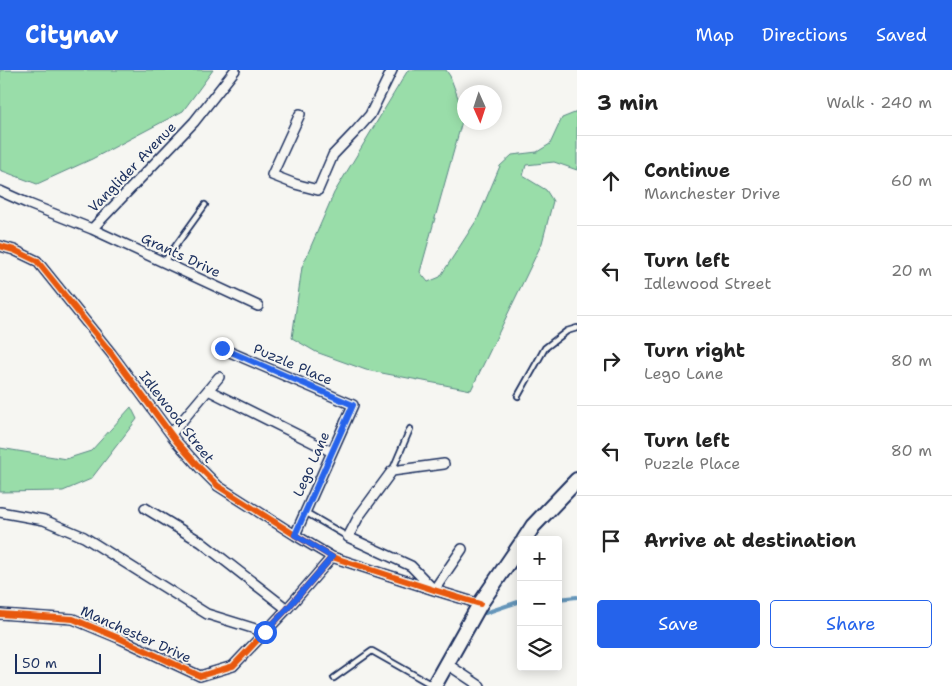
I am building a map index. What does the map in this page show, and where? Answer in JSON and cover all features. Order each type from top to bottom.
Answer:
[{"type":"street","name":"Vanglider Avenue","points":[[0,190],[29,204],[92,229],[194,122],[235,70]]},
{"type":"street","points":[[300,114],[272,175],[318,190],[333,155],[370,115],[392,70]]},
{"type":"street","name":"Grants Drive","points":[[92,229],[258,306]]},
{"type":"street","name":"Idlewood Street","points":[[0,246],[14,250],[37,261],[105,346],[171,434],[218,486],[332,557],[480,604]]},
{"type":"street","name":"Puzzle Place","points":[[222,348],[353,405]]},
{"type":"street","points":[[171,434],[219,377]]},
{"type":"street","points":[[208,390],[332,452]]},
{"type":"street","name":"Lego Lane","points":[[295,535],[353,405]]},
{"type":"street","points":[[444,464],[392,471],[359,516],[348,537],[411,566],[434,590],[462,549]]},
{"type":"street","points":[[527,536],[533,526],[577,480]]},
{"type":"street","points":[[145,508],[201,542],[287,609]]},
{"type":"street","points":[[0,512],[44,520],[84,537],[207,614],[265,632]]},
{"type":"street","points":[[434,686],[480,604],[517,550]]},
{"type":"street","name":"Manchester Drive","points":[[0,614],[73,619],[200,676],[233,666],[287,609],[332,557]]},
{"type":"street","points":[[447,664],[480,686]]},
{"type":"lane","points":[[164,262],[205,205]]},
{"type":"lane","points":[[518,396],[545,348],[567,332],[577,328]]},
{"type":"lane","points":[[392,471],[410,429]]},
{"type":"lane","points":[[305,512],[348,537]]},
{"type":"lane","points":[[334,678],[372,651],[434,686]]},
{"type":"green space","points":[[0,70],[213,70],[183,111],[92,159],[37,184],[0,170]]},
{"type":"green space","points":[[408,70],[446,70],[457,95],[457,130],[460,130],[420,272],[428,282],[440,277],[478,218],[500,166],[512,155],[537,152],[550,144],[562,118],[577,112],[577,170],[554,162],[526,165],[523,176],[546,190],[553,201],[542,243],[471,390],[366,370],[316,352],[292,338],[302,267],[334,193]]},
{"type":"green space","points":[[131,407],[137,419],[91,479],[63,491],[0,492],[0,448],[66,459],[91,451]]},
{"type":"waterway","points":[[562,599],[577,597]]},
{"type":"waterway","points":[[485,613],[517,602]]},
{"type":"cycle path","points":[[0,246],[14,250],[37,261],[111,353],[176,441],[218,486],[332,557],[480,604]]},
{"type":"cycle path","points":[[0,614],[73,619],[200,676],[233,666],[287,609],[332,557]]},
{"type":"route","points":[[222,348],[353,405],[295,535],[332,557],[265,632]]}]
